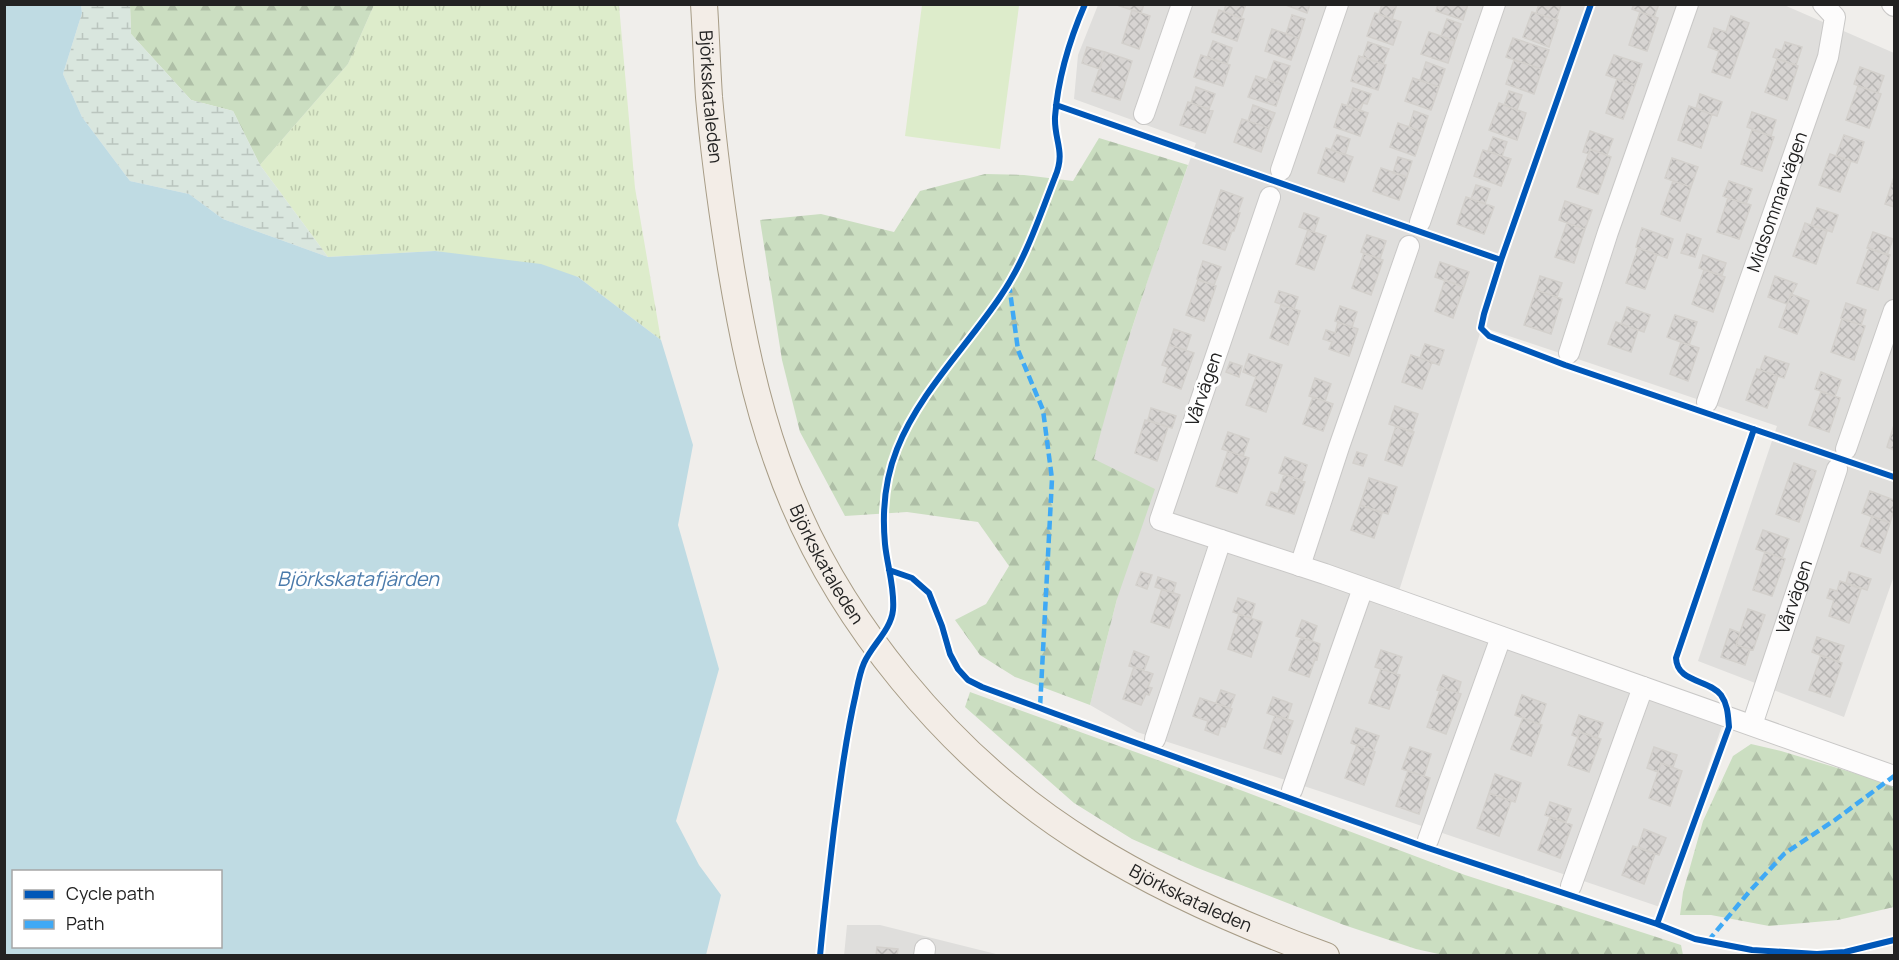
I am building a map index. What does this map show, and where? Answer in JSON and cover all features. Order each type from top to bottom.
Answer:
[{"type":"main road","name":"Björkskataleden","points":[[704,4],[709,97],[721,207],[752,377],[775,454],[794,502],[810,537],[850,608],[922,704],[969,751],[1037,810],[1091,846],[1176,893],[1223,915],[1326,956]]},
{"type":"street","points":[[1144,114],[1182,4]]},
{"type":"street","points":[[1281,170],[1338,4]]},
{"type":"street","points":[[1420,222],[1495,4]]},
{"type":"street","points":[[1569,353],[1608,232],[1688,4]]},
{"type":"street","name":"Midsommarvägen","points":[[1707,402],[1828,57],[1835,17],[1823,4]]},
{"type":"street","name":"Vårvägen","points":[[1270,197],[1160,520],[1300,566],[1894,776]]},
{"type":"street","points":[[1300,566],[1409,246]]},
{"type":"street","points":[[1846,449],[1894,310]]},
{"type":"street","name":"Vårvägen","points":[[1752,725],[1837,469]]},
{"type":"street","points":[[1155,739],[1221,540]]},
{"type":"street","points":[[1292,790],[1363,588]]},
{"type":"street","points":[[1428,840],[1501,637]]},
{"type":"street","points":[[1571,886],[1643,687]]},
{"type":"shaded area","points":[[1098,5],[1784,5],[1894,53],[1894,576],[1844,717],[1698,661],[1777,426],[1482,327],[1393,610],[1723,723],[1660,907],[1319,791],[1137,732],[1090,705],[1117,599],[1094,459],[1106,408],[1196,143],[1074,99],[1078,55]]},
{"type":"shaded area","points":[[847,925],[880,925],[1000,955],[844,956]]},
{"type":"green space","points":[[81,5],[130,5],[131,34],[191,100],[233,111],[260,165],[328,257],[223,219],[189,194],[130,181],[82,117],[63,74],[82,13]]},
{"type":"green space","points":[[130,5],[374,5],[348,64],[260,165],[233,111],[191,100],[131,34]]},
{"type":"green space","points":[[374,5],[619,5],[635,188],[661,340],[578,277],[435,251],[328,257],[260,165],[348,64]]},
{"type":"green space","points":[[922,5],[1019,6],[1000,149],[905,136]]},
{"type":"green space","points":[[1099,138],[1188,165],[1126,348],[1094,459],[1155,489],[1117,599],[1090,705],[1015,677],[980,655],[955,620],[986,604],[1009,566],[978,522],[907,512],[845,516],[800,432],[782,360],[760,220],[821,214],[894,232],[920,191],[985,174],[1024,175],[1073,181]]},
{"type":"green space","points":[[970,692],[1243,791],[1465,875],[1681,945],[1683,955],[1443,955],[1416,949],[1344,925],[1195,867],[1132,839],[1074,803],[965,707]]},
{"type":"green space","points":[[1751,744],[1894,785],[1894,907],[1838,920],[1769,926],[1711,915],[1680,915],[1683,892],[1703,821],[1733,756]]},
{"type":"water","name":"Björkskatafjärden","points":[[5,4],[81,5],[82,13],[63,74],[82,117],[130,181],[189,194],[223,219],[328,257],[435,251],[541,264],[578,277],[661,340],[693,445],[678,525],[719,669],[676,821],[699,865],[721,895],[706,955],[5,955]]},
{"type":"building","points":[[1114,4],[1144,4],[1141,13]]},
{"type":"building","points":[[1226,4],[1246,4],[1241,18],[1224,12]]},
{"type":"building","points":[[1283,4],[1310,4],[1307,13]]},
{"type":"building","points":[[1382,4],[1397,4],[1392,19],[1379,14]]},
{"type":"building","points":[[1438,4],[1468,4],[1463,20],[1436,11]]},
{"type":"building","points":[[1539,4],[1561,5],[1556,20],[1536,13]]},
{"type":"building","points":[[1634,4],[1659,4],[1654,17],[1632,9]]},
{"type":"building","points":[[1132,10],[1150,16],[1139,49],[1122,43]]},
{"type":"building","points":[[1219,10],[1244,19],[1237,41],[1212,32]]},
{"type":"building","points":[[1532,12],[1558,20],[1549,47],[1523,37]]},
{"type":"building","points":[[1640,12],[1658,18],[1647,51],[1629,45]]},
{"type":"building","points":[[1375,13],[1401,22],[1393,45],[1367,36]]},
{"type":"building","points":[[1292,15],[1305,19],[1299,38],[1286,34]]},
{"type":"building","points":[[1731,16],[1749,23],[1730,78],[1712,72],[1719,51],[1708,47],[1714,28],[1726,32]]},
{"type":"building","points":[[1447,19],[1461,24],[1455,41],[1441,36]]},
{"type":"building","points":[[1272,29],[1299,38],[1291,60],[1265,51]]},
{"type":"building","points":[[1429,32],[1455,41],[1448,63],[1421,54]]},
{"type":"building","points":[[1513,38],[1549,50],[1542,69],[1506,57]]},
{"type":"building","points":[[1213,41],[1232,48],[1227,64],[1207,58]]},
{"type":"building","points":[[1368,42],[1389,49],[1383,64],[1363,57]]},
{"type":"building","points":[[1785,42],[1802,47],[1796,65],[1773,57],[1776,49],[1782,51]]},
{"type":"building","points":[[1087,47],[1105,52],[1100,69],[1082,63]]},
{"type":"building","points":[[1105,52],[1132,61],[1120,100],[1092,91]]},
{"type":"building","points":[[1201,55],[1230,65],[1223,86],[1194,77]]},
{"type":"building","points":[[1614,55],[1642,64],[1635,85],[1606,75]]},
{"type":"building","points":[[1359,56],[1386,65],[1378,90],[1351,81]]},
{"type":"building","points":[[1777,59],[1798,66],[1787,100],[1765,92]]},
{"type":"building","points":[[1514,60],[1542,69],[1534,94],[1506,84]]},
{"type":"building","points":[[1274,61],[1290,66],[1283,85],[1267,80]]},
{"type":"building","points":[[1426,62],[1445,69],[1439,87],[1420,80]]},
{"type":"building","points":[[1860,67],[1884,76],[1878,93],[1854,84]]},
{"type":"building","points":[[1256,76],[1283,85],[1276,106],[1248,97]]},
{"type":"building","points":[[1413,78],[1439,87],[1431,110],[1405,101]]},
{"type":"building","points":[[1617,79],[1635,85],[1623,119],[1606,113]]},
{"type":"building","points":[[1858,86],[1881,94],[1869,128],[1846,120]]},
{"type":"building","points":[[1196,87],[1215,94],[1209,109],[1191,103]]},
{"type":"building","points":[[1353,88],[1371,94],[1367,104],[1363,103],[1360,111],[1347,106]]},
{"type":"building","points":[[1509,91],[1522,95],[1517,110],[1504,105]]},
{"type":"building","points":[[1700,94],[1722,102],[1717,116],[1696,109]]},
{"type":"building","points":[[1188,102],[1213,111],[1205,133],[1180,125]]},
{"type":"building","points":[[1499,103],[1526,113],[1517,140],[1489,130]]},
{"type":"building","points":[[1342,104],[1368,113],[1360,136],[1334,127]]},
{"type":"building","points":[[1253,105],[1275,113],[1269,128],[1248,121]]},
{"type":"building","points":[[1689,106],[1712,114],[1701,148],[1678,140]]},
{"type":"building","points":[[1414,111],[1428,116],[1423,132],[1409,127]]},
{"type":"building","points":[[1752,112],[1776,120],[1771,136],[1747,127]]},
{"type":"building","points":[[1242,119],[1269,128],[1261,152],[1234,142]]},
{"type":"building","points":[[1398,123],[1423,132],[1415,156],[1390,147]]},
{"type":"building","points":[[1752,130],[1774,137],[1762,171],[1741,164]]},
{"type":"building","points":[[1590,131],[1613,139],[1607,155],[1590,149],[1589,154],[1583,152]]},
{"type":"building","points":[[1337,135],[1350,139],[1345,155],[1331,150]]},
{"type":"building","points":[[1844,135],[1864,142],[1857,163],[1836,156]]},
{"type":"building","points":[[1493,137],[1507,142],[1502,156],[1488,151]]},
{"type":"building","points":[[1326,148],[1353,157],[1344,182],[1318,173]]},
{"type":"building","points":[[1590,149],[1611,157],[1598,194],[1577,187]]},
{"type":"building","points":[[1483,150],[1511,159],[1501,186],[1474,176]]},
{"type":"building","points":[[1830,154],[1851,161],[1840,192],[1819,185]]},
{"type":"building","points":[[1398,157],[1412,161],[1407,177],[1393,173]]},
{"type":"building","points":[[1672,158],[1698,167],[1691,187],[1665,178]]},
{"type":"building","points":[[1381,168],[1407,177],[1399,200],[1373,191]]},
{"type":"building","points":[[1894,177],[1894,207],[1885,204]]},
{"type":"building","points":[[1673,181],[1691,187],[1680,221],[1661,214]]},
{"type":"building","points":[[1729,181],[1752,189],[1746,204],[1723,196]]},
{"type":"building","points":[[1476,185],[1490,189],[1485,204],[1471,199]]},
{"type":"building","points":[[1221,190],[1243,198],[1234,231],[1232,231],[1225,250],[1203,243]]},
{"type":"building","points":[[1466,197],[1494,207],[1484,234],[1457,224]]},
{"type":"building","points":[[1728,198],[1751,205],[1739,239],[1717,232]]},
{"type":"building","points":[[1565,201],[1592,210],[1585,229],[1559,220]]},
{"type":"building","points":[[1817,208],[1838,215],[1832,232],[1811,225]]},
{"type":"building","points":[[1304,213],[1319,218],[1314,232],[1299,227]]},
{"type":"building","points":[[1567,223],[1585,229],[1574,263],[1555,257]]},
{"type":"building","points":[[1805,223],[1827,231],[1816,264],[1793,256]]},
{"type":"building","points":[[1642,228],[1673,239],[1667,258],[1636,247]]},
{"type":"building","points":[[1308,230],[1326,236],[1314,270],[1296,264]]},
{"type":"building","points":[[1873,232],[1893,239],[1887,255],[1867,248]]},
{"type":"building","points":[[1687,234],[1701,239],[1695,257],[1681,253]]},
{"type":"building","points":[[1367,235],[1386,241],[1380,259],[1361,252]]},
{"type":"building","points":[[1638,248],[1657,255],[1645,289],[1626,283]]},
{"type":"building","points":[[1869,248],[1890,255],[1878,290],[1857,283]]},
{"type":"building","points":[[1364,253],[1383,260],[1371,295],[1352,288]]},
{"type":"building","points":[[1703,255],[1726,263],[1722,275],[1699,268]]},
{"type":"building","points":[[1203,261],[1221,267],[1214,285],[1197,279]]},
{"type":"building","points":[[1440,262],[1469,272],[1464,287],[1435,277]]},
{"type":"building","points":[[1704,270],[1725,277],[1713,312],[1692,304]]},
{"type":"building","points":[[1540,276],[1562,283],[1557,297],[1536,290]]},
{"type":"building","points":[[1775,276],[1797,284],[1787,304],[1768,297]]},
{"type":"building","points":[[1198,280],[1216,286],[1204,321],[1186,315]]},
{"type":"building","points":[[1445,280],[1464,287],[1453,318],[1435,311]]},
{"type":"building","points":[[1536,290],[1562,299],[1551,334],[1524,325]]},
{"type":"building","points":[[1279,291],[1298,297],[1294,309],[1275,302]]},
{"type":"building","points":[[1791,294],[1809,301],[1797,334],[1779,327]]},
{"type":"building","points":[[1846,303],[1866,310],[1861,325],[1841,318]]},
{"type":"building","points":[[1281,305],[1300,311],[1288,345],[1270,338]]},
{"type":"building","points":[[1340,306],[1357,312],[1352,327],[1335,321]]},
{"type":"building","points":[[1627,307],[1650,315],[1644,332],[1621,324]]},
{"type":"building","points":[[1675,315],[1697,322],[1689,345],[1667,337]]},
{"type":"building","points":[[1842,319],[1865,326],[1854,360],[1831,352]]},
{"type":"building","points":[[1338,322],[1358,329],[1349,356],[1329,349],[1332,342],[1323,339],[1326,330],[1335,333]]},
{"type":"building","points":[[1616,322],[1638,330],[1631,352],[1608,344]]},
{"type":"building","points":[[1174,329],[1191,335],[1186,350],[1169,345]]},
{"type":"building","points":[[1681,342],[1699,348],[1688,381],[1670,374]]},
{"type":"building","points":[[1425,344],[1444,350],[1439,365],[1420,358]]},
{"type":"building","points":[[1169,345],[1194,353],[1181,389],[1163,382],[1168,367],[1162,365]]},
{"type":"building","points":[[1249,354],[1282,365],[1266,412],[1246,405],[1256,377],[1243,372]]},
{"type":"building","points":[[1411,355],[1432,362],[1422,389],[1402,382]]},
{"type":"building","points":[[1765,356],[1789,364],[1784,378],[1760,370]]},
{"type":"building","points":[[1230,362],[1242,366],[1239,377],[1226,372]]},
{"type":"building","points":[[1757,369],[1778,376],[1767,408],[1746,400]]},
{"type":"building","points":[[1821,372],[1841,380],[1835,396],[1815,389]]},
{"type":"building","points":[[1315,378],[1331,384],[1325,401],[1309,396]]},
{"type":"building","points":[[1821,392],[1840,398],[1829,432],[1809,425]]},
{"type":"building","points":[[1313,397],[1333,404],[1323,431],[1303,424]]},
{"type":"building","points":[[1395,406],[1418,414],[1412,432],[1389,424]]},
{"type":"building","points":[[1151,408],[1176,416],[1172,428],[1148,420]]},
{"type":"building","points":[[1145,420],[1168,427],[1157,461],[1135,453]]},
{"type":"building","points":[[1894,425],[1894,450],[1887,447]]},
{"type":"building","points":[[1396,426],[1414,432],[1402,466],[1385,460]]},
{"type":"building","points":[[1228,432],[1249,439],[1243,456],[1222,449]]},
{"type":"building","points":[[1228,451],[1249,458],[1237,493],[1216,486]]},
{"type":"building","points":[[1357,452],[1367,455],[1363,466],[1353,463]]},
{"type":"building","points":[[1285,457],[1307,465],[1302,480],[1279,473]]},
{"type":"building","points":[[1794,463],[1816,471],[1799,522],[1776,514]]},
{"type":"building","points":[[1284,474],[1305,482],[1294,514],[1266,505],[1271,492],[1278,494]]},
{"type":"building","points":[[1369,478],[1397,487],[1388,514],[1360,505]]},
{"type":"building","points":[[1870,491],[1894,500],[1890,523],[1862,513]]},
{"type":"building","points":[[1360,505],[1382,513],[1374,538],[1351,530]]},
{"type":"building","points":[[1872,516],[1890,523],[1880,553],[1861,546]]},
{"type":"building","points":[[1763,530],[1789,539],[1782,558],[1756,549]]},
{"type":"building","points":[[1765,552],[1785,559],[1772,596],[1753,590]]},
{"type":"building","points":[[1141,572],[1152,575],[1147,589],[1136,585]]},
{"type":"building","points":[[1849,572],[1871,579],[1867,590],[1846,583]]},
{"type":"building","points":[[1158,577],[1176,583],[1173,593],[1155,587]]},
{"type":"building","points":[[1840,581],[1861,589],[1849,623],[1829,616],[1834,600],[1827,598],[1830,589],[1837,591]]},
{"type":"building","points":[[1162,589],[1180,595],[1169,628],[1151,622]]},
{"type":"building","points":[[1238,598],[1255,604],[1251,618],[1233,612]]},
{"type":"building","points":[[1748,609],[1765,615],[1753,650],[1736,645]]},
{"type":"building","points":[[1239,614],[1262,622],[1251,657],[1228,649]]},
{"type":"building","points":[[1302,620],[1317,626],[1312,641],[1296,636]]},
{"type":"building","points":[[1730,629],[1740,633],[1736,645],[1750,649],[1745,665],[1721,657]]},
{"type":"building","points":[[1301,637],[1320,644],[1317,660],[1315,659],[1309,677],[1289,670]]},
{"type":"building","points":[[1817,637],[1844,646],[1838,662],[1812,652]]},
{"type":"building","points":[[1381,650],[1402,657],[1396,674],[1375,667]]},
{"type":"building","points":[[1134,651],[1149,657],[1144,670],[1129,666]]},
{"type":"building","points":[[1821,655],[1842,663],[1830,697],[1809,690]]},
{"type":"building","points":[[1134,667],[1153,674],[1148,687],[1152,688],[1141,705],[1123,699]]},
{"type":"building","points":[[1381,669],[1400,675],[1389,709],[1369,703]]},
{"type":"building","points":[[1443,675],[1461,682],[1458,693],[1441,687],[1440,691],[1437,690]]},
{"type":"building","points":[[1441,687],[1461,694],[1446,734],[1427,727]]},
{"type":"building","points":[[1221,690],[1235,695],[1230,708],[1216,703]]},
{"type":"building","points":[[1522,695],[1546,704],[1539,724],[1515,715]]},
{"type":"building","points":[[1273,697],[1292,704],[1287,720],[1267,713]]},
{"type":"building","points":[[1200,698],[1232,709],[1225,727],[1221,726],[1218,735],[1205,730],[1208,721],[1193,716]]},
{"type":"building","points":[[1275,715],[1293,721],[1281,754],[1264,748]]},
{"type":"building","points":[[1579,715],[1603,723],[1597,738],[1580,732],[1578,737],[1572,735]]},
{"type":"building","points":[[1523,718],[1542,725],[1531,756],[1511,749]]},
{"type":"building","points":[[1356,728],[1379,736],[1373,751],[1351,743]]},
{"type":"building","points":[[1580,732],[1601,739],[1589,772],[1568,765]]},
{"type":"building","points":[[1357,745],[1375,752],[1364,785],[1345,778]]},
{"type":"building","points":[[1410,747],[1431,754],[1424,776],[1402,769]]},
{"type":"building","points":[[1654,747],[1677,755],[1673,767],[1661,763],[1658,772],[1647,768]]},
{"type":"building","points":[[1661,763],[1682,771],[1670,806],[1649,798]]},
{"type":"building","points":[[1408,771],[1430,778],[1419,814],[1396,806]]},
{"type":"building","points":[[1495,774],[1521,783],[1515,802],[1489,793]]},
{"type":"building","points":[[1489,793],[1511,801],[1499,836],[1477,828]]},
{"type":"building","points":[[1550,802],[1571,809],[1566,822],[1545,815]]},
{"type":"building","points":[[1550,817],[1572,825],[1560,858],[1538,850]]},
{"type":"building","points":[[1644,829],[1666,838],[1659,855],[1638,847]]},
{"type":"building","points":[[1633,846],[1655,854],[1644,884],[1622,875]]},
{"type":"building","points":[[877,947],[898,949],[897,956],[876,956]]},
{"type":"marked path","points":[[1009,284],[1018,350],[1043,410],[1052,479],[1040,708]]},
{"type":"marked path","points":[[1708,941],[1784,854],[1894,776]]},
{"type":"cycle path","points":[[820,956],[846,743],[860,674],[867,656],[892,617],[893,593],[884,532],[885,496],[890,472],[906,428],[944,370],[1000,297],[1031,239],[1060,160],[1055,125],[1059,88],[1069,45],[1085,4]]},
{"type":"cycle path","points":[[1591,4],[1501,260],[1481,328],[1489,336],[1565,365],[1894,477]]},
{"type":"cycle path","points":[[1056,105],[1501,260]]},
{"type":"cycle path","points":[[1657,924],[1729,727],[1728,715],[1721,695],[1682,672],[1676,658],[1754,429]]},
{"type":"cycle path","points":[[889,570],[912,578],[929,593],[950,654],[958,669],[968,680],[982,687],[1425,847],[1657,924],[1695,939],[1752,950],[1817,954],[1845,952],[1894,940]]}]
